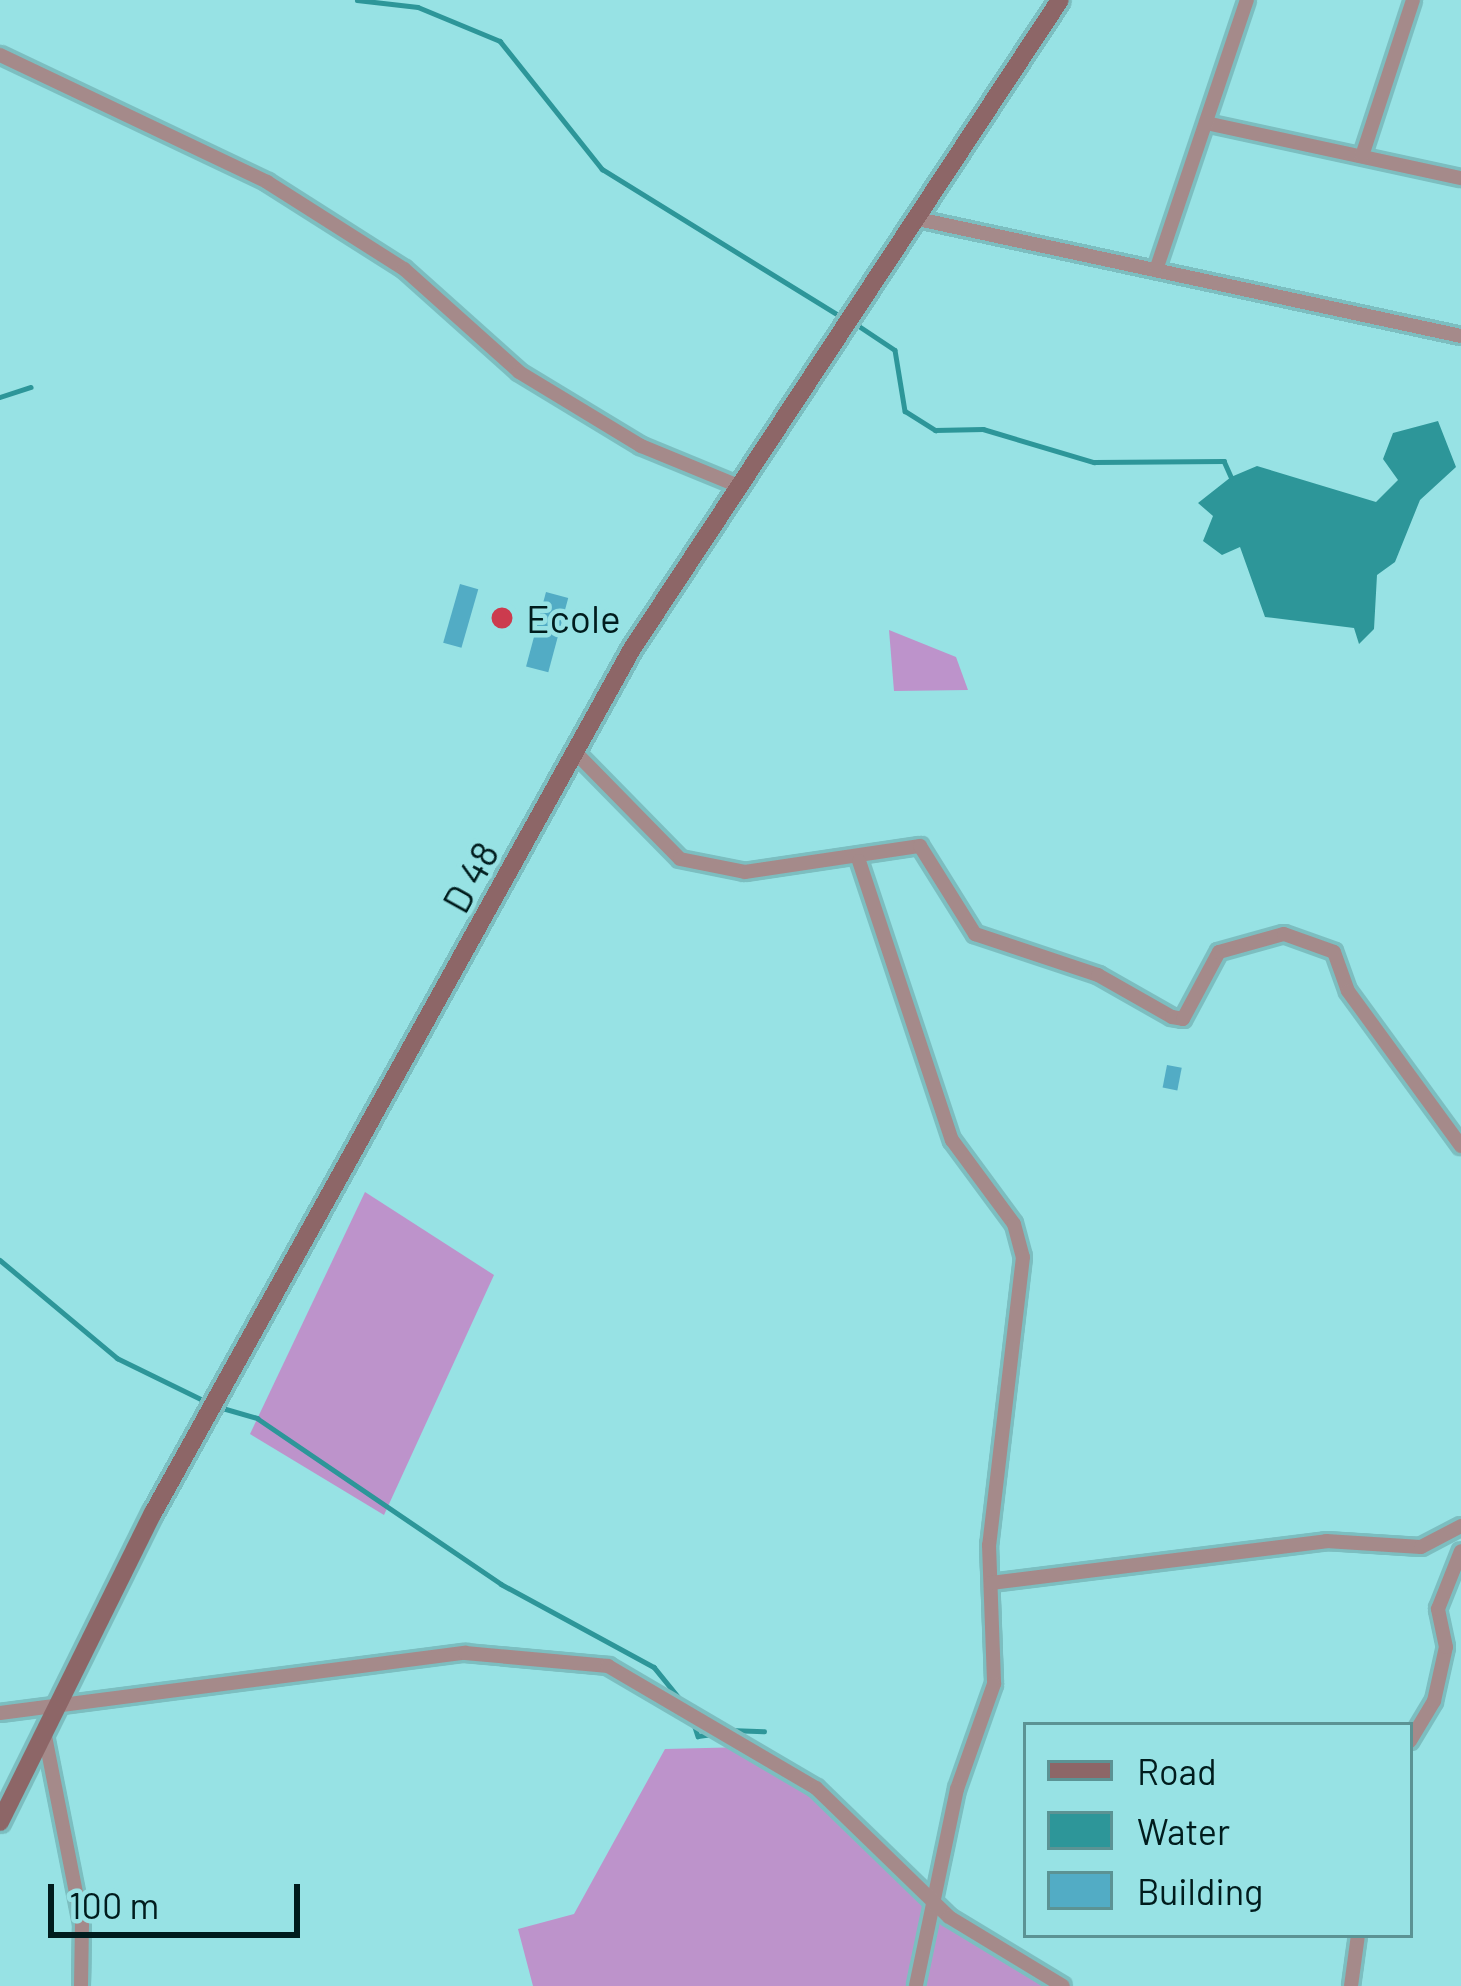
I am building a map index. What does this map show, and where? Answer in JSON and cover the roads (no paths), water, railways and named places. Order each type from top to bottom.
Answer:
[{"type":"street","name":"D 48","points":[[0,1822],[54,1706],[576,753],[741,487],[1060,0]]},
{"type":"street","points":[[1156,270],[1247,0]]},
{"type":"street","points":[[1362,156],[1413,0]]},
{"type":"street","points":[[0,55],[267,182],[404,269],[519,372],[641,446],[741,487]]},
{"type":"street","points":[[1206,122],[1461,178]]},
{"type":"street","points":[[919,219],[1461,336]]},
{"type":"street","points":[[576,753],[680,859],[745,872],[859,861],[920,846],[975,934],[1098,975],[1172,1018],[1183,1019],[1219,952],[1284,934],[1334,952],[1348,991],[1461,1146]]},
{"type":"street","points":[[859,861],[952,1140],[1014,1224],[1023,1257],[992,1582],[994,1684],[957,1789],[916,1986]]},
{"type":"street","points":[[992,1582],[1326,1541],[1421,1547],[1461,1526]]},
{"type":"street","points":[[1413,1736],[1434,1701],[1446,1647],[1438,1609],[1461,1551]]},
{"type":"street","points":[[0,1713],[464,1653],[608,1666],[816,1788],[935,1904],[1063,1986]]},
{"type":"street","points":[[43,1727],[82,1923],[81,1986]]},
{"type":"street","points":[[1352,1986],[1358,1938]]},
{"type":"water","points":[[1438,421],[1456,467],[1420,500],[1395,562],[1377,575],[1374,629],[1359,644],[1354,628],[1265,617],[1240,547],[1222,555],[1203,541],[1213,516],[1198,503],[1231,477],[1257,466],[1376,502],[1398,480],[1383,459],[1393,433]]},
{"type":"waterway","points":[[357,0],[418,7],[500,41],[602,169],[842,317]]},
{"type":"waterway","points":[[853,322],[895,350],[905,411],[935,430],[983,429],[1094,462],[1224,461],[1231,477]]},
{"type":"waterway","points":[[0,397],[30,387]]},
{"type":"waterway","points":[[0,1260],[117,1358],[209,1403]]},
{"type":"waterway","points":[[219,1407],[257,1418],[501,1584],[654,1667],[689,1710]]},
{"type":"waterway","points":[[693,1721],[698,1736],[712,1734]]},
{"type":"waterway","points":[[729,1730],[764,1731]]},
{"type":"place","name":"Ecole","points":[[502,618]]}]
